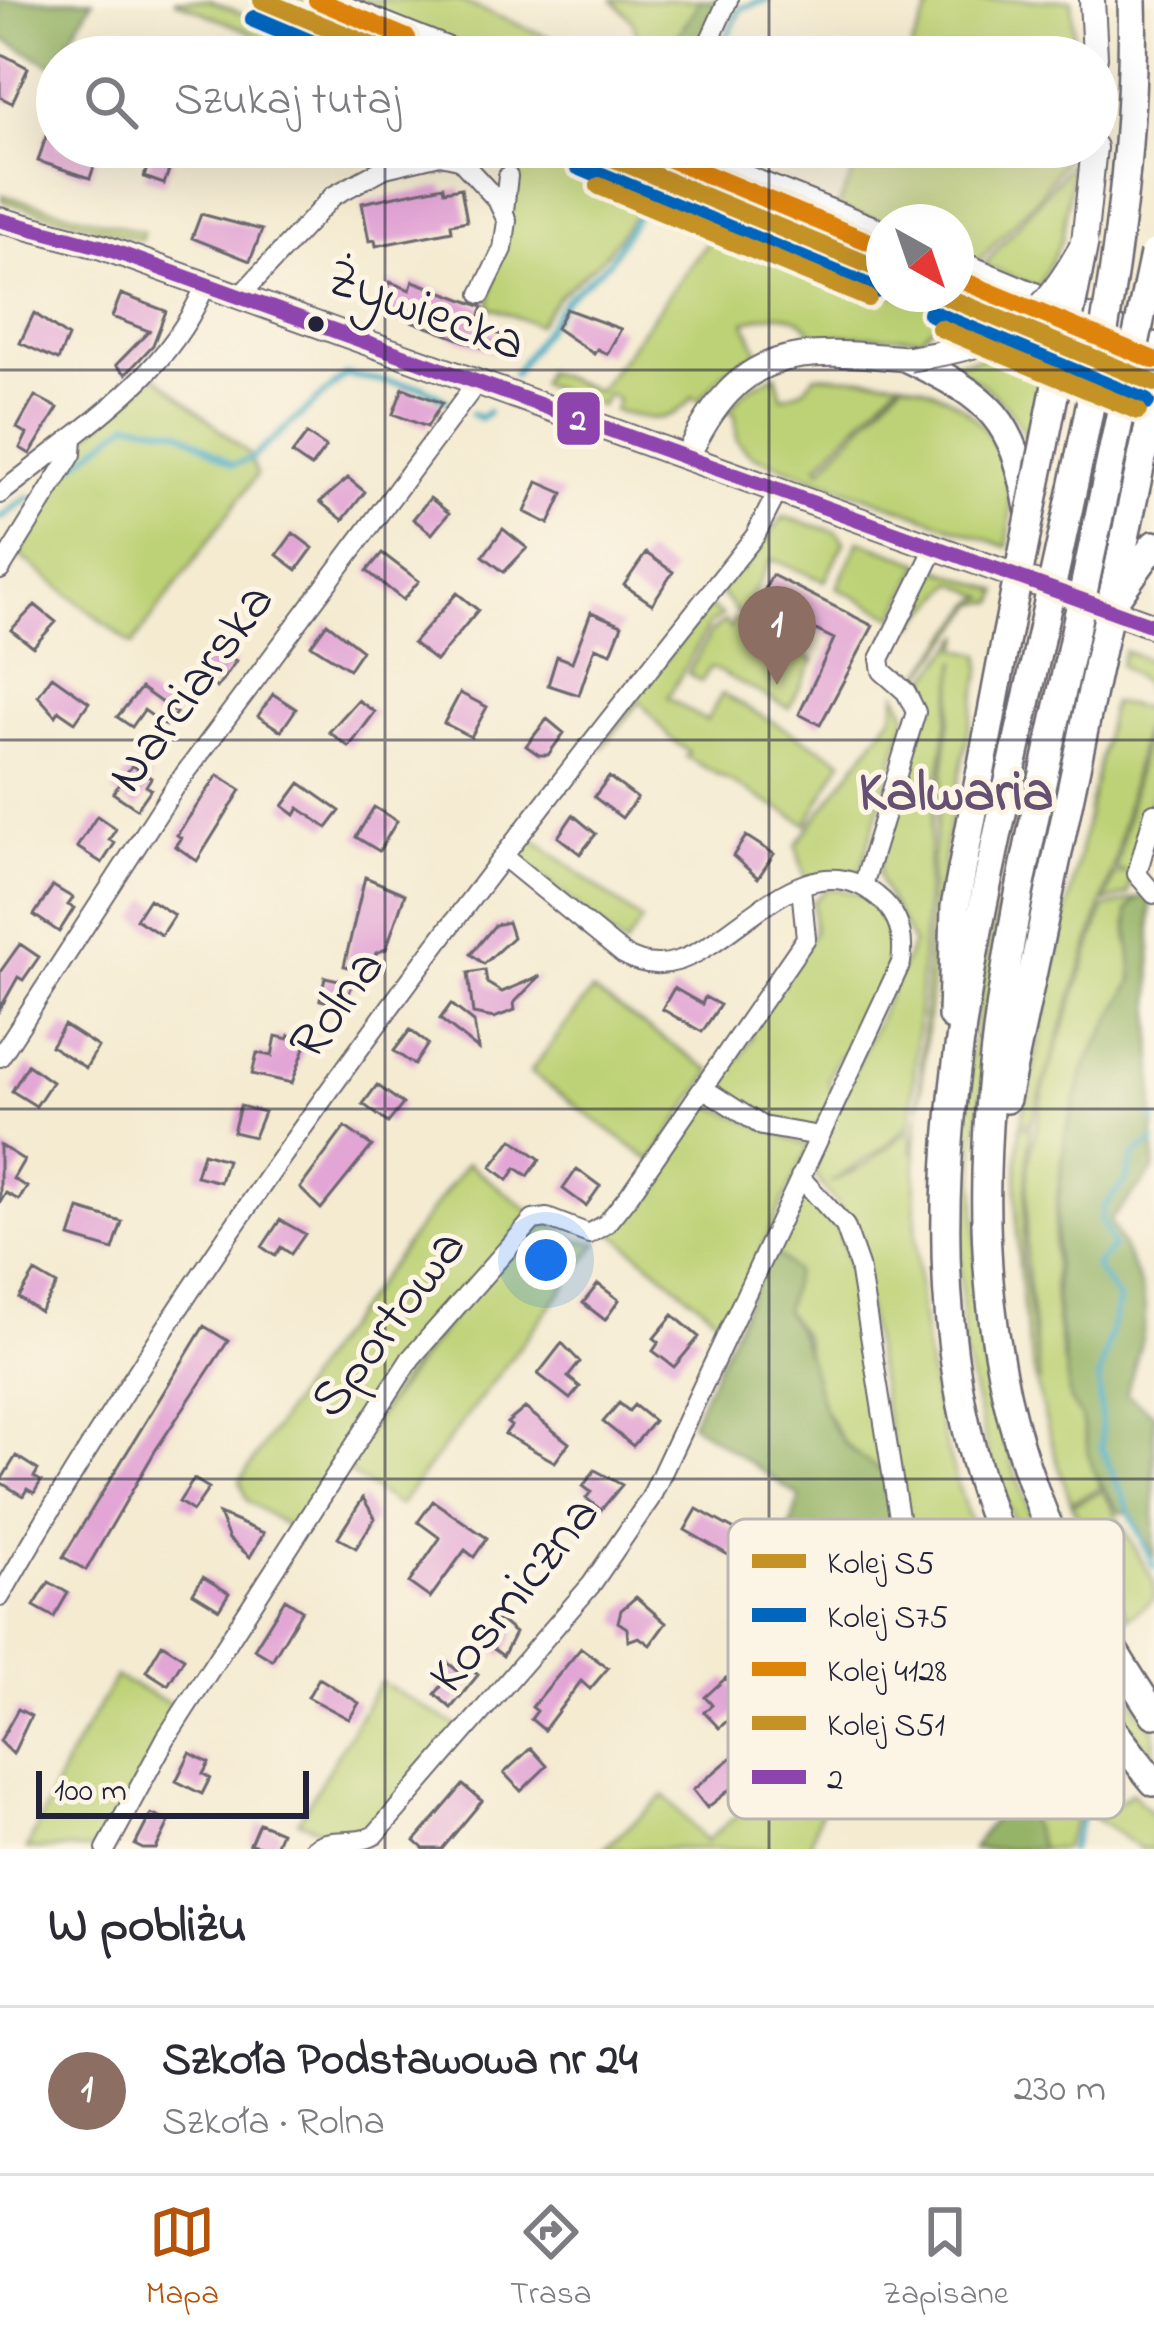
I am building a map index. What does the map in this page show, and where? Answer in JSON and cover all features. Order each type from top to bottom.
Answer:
[{"type":"highway","points":[[950,1098],[1123,226],[1133,101],[1132,0]]},
{"type":"highway","points":[[996,1519],[973,1448],[944,1280],[955,907],[1084,243]]},
{"type":"highway","points":[[1048,1519],[1034,1489],[993,1313],[983,1159],[1027,856],[1154,254]]},
{"type":"highway","points":[[909,359],[965,387],[1002,421],[1019,458],[1032,523]]},
{"type":"highway","points":[[983,1159],[998,1134],[1154,402]]},
{"type":"highway","points":[[1110,608],[1154,544]]},
{"type":"highway","points":[[1124,1667],[1154,1714]]},
{"type":"highway","points":[[1124,1740],[1154,1782]]},
{"type":"main road","points":[[1092,0],[1094,36]]},
{"type":"main road","points":[[687,457],[722,394],[750,371],[775,361],[827,355],[909,359],[978,347],[1025,326],[1045,306],[1084,243],[1092,168]]},
{"type":"main road","name":"Żywiecka","points":[[0,220],[103,247],[1154,626]]},
{"type":"street","points":[[331,0],[421,36]]},
{"type":"street","points":[[712,36],[728,0]]},
{"type":"street","points":[[240,296],[284,240],[351,182],[397,168]]},
{"type":"street","points":[[468,168],[504,212]]},
{"type":"street","points":[[729,168],[866,223]]},
{"type":"street","points":[[481,294],[506,239],[508,176]]},
{"type":"street","points":[[974,267],[1154,342]]},
{"type":"street","points":[[0,494],[159,362],[187,326],[206,284]]},
{"type":"street","name":"Narciarska","points":[[0,1057],[175,787],[476,384]]},
{"type":"street","points":[[0,570],[71,454],[73,436]]},
{"type":"street","name":"Rolna","points":[[0,1597],[68,1478],[215,1258],[506,858],[755,536],[779,489]]},
{"type":"street","points":[[506,858],[622,954],[655,964],[685,958],[754,910],[801,887],[826,881],[863,886],[916,712],[906,692],[882,671],[880,659],[936,546]]},
{"type":"street","points":[[1154,813],[1137,874],[1154,894]]},
{"type":"street","name":"Kosmiczna","points":[[313,1849],[326,1841],[365,1845],[620,1547],[650,1499],[902,962],[896,916],[863,886]]},
{"type":"street","name":"Sportowa","points":[[106,1849],[184,1708],[436,1324],[533,1220],[547,1218],[582,1235],[606,1224],[706,1090],[801,946],[808,929],[801,887]]},
{"type":"street","points":[[706,1090],[762,1126],[819,1136]]},
{"type":"street","points":[[800,1177],[836,1211],[854,1247],[899,1519]]},
{"type":"green space","points":[[0,0],[93,0],[71,36],[36,36],[36,57],[0,37]]},
{"type":"green space","points":[[174,0],[209,0],[297,36],[259,36]]},
{"type":"green space","points":[[277,0],[318,0],[409,36],[363,36]]},
{"type":"green space","points":[[341,0],[458,0],[546,36],[431,36]]},
{"type":"green space","points":[[612,0],[700,0],[678,36],[638,36],[632,20]]},
{"type":"green space","points":[[700,0],[723,0],[704,36],[678,36]]},
{"type":"green space","points":[[933,0],[1072,0],[1073,36],[917,36]]},
{"type":"green space","points":[[509,168],[618,168],[866,273],[866,312],[948,312],[921,337],[813,335],[800,320],[783,315],[745,322],[758,352],[723,373],[699,401],[693,397],[666,417],[636,417],[614,410],[618,399],[607,394],[601,406],[540,384],[545,371],[598,391],[712,236],[643,204],[603,258],[560,295],[537,325],[489,307]]},
{"type":"green space","points":[[677,168],[715,168],[866,229],[866,248]]},
{"type":"green space","points":[[855,168],[1059,168],[978,262],[974,261],[974,204],[866,204],[866,217],[837,208]]},
{"type":"green space","points":[[1067,168],[1073,168],[1062,239],[1038,288],[984,265]]},
{"type":"green space","points":[[2,195],[143,232],[141,240],[3,201]]},
{"type":"green space","points":[[1026,339],[1048,348],[1030,447],[996,396],[944,364],[992,356]]},
{"type":"green space","points":[[155,375],[248,453],[257,475],[132,645],[18,554],[83,440]]},
{"type":"green space","points":[[776,375],[782,397],[803,390],[815,375],[900,380],[818,465],[821,469],[903,381],[957,403],[992,440],[1002,463],[1010,517],[1007,547],[751,455],[737,441],[735,414],[728,412],[744,391]]},
{"type":"green space","points":[[783,517],[837,532],[844,542],[825,581],[771,559],[741,617],[719,591],[736,571],[742,571]]},
{"type":"green space","points":[[859,540],[921,563],[895,617],[837,588]]},
{"type":"green space","points":[[935,568],[999,591],[996,602],[978,603],[912,688],[905,683],[909,676],[916,681],[976,601],[986,597],[955,583],[913,626],[907,623]]},
{"type":"green space","points":[[708,606],[722,616],[709,625],[668,698],[706,721],[722,694],[842,760],[807,824],[686,757],[689,752],[670,738],[640,701],[602,748],[599,743]]},
{"type":"green space","points":[[734,619],[814,660],[789,708],[710,667],[701,682],[688,673],[711,632],[725,621],[730,628]]},
{"type":"green space","points":[[963,634],[958,649],[981,654],[946,841],[919,1109],[932,862],[957,660],[931,827],[911,1122],[886,1146],[830,1183],[866,1165],[910,1129],[912,1155],[918,1112],[919,1291],[930,1373],[970,1519],[905,1519],[851,1223],[809,1168],[913,944],[882,885],[879,868],[926,713],[925,699],[917,692]]},
{"type":"green space","points":[[1124,651],[1154,662],[1154,788],[1128,894],[1105,902],[1114,875],[1126,872],[1116,870],[1151,708],[1144,683],[1120,665]]},
{"type":"green space","points":[[1050,663],[1008,884],[975,1151],[977,1281],[988,1364],[1015,1472],[1033,1519],[1013,1519],[989,1457],[964,1350],[955,1164],[984,968]]},
{"type":"green space","points":[[897,694],[907,715],[861,869],[805,879],[796,845],[893,715]]},
{"type":"green space","points":[[1112,703],[1148,708],[1113,869],[1031,1123],[1021,1122]]},
{"type":"green space","points":[[528,835],[642,921],[625,946],[526,863],[521,850]]},
{"type":"green space","points":[[828,888],[862,895],[882,909],[891,928],[892,951],[876,1002],[853,1051],[838,1057],[828,1080],[833,1095],[823,1117],[814,1128],[790,1130],[764,1120],[720,1089],[733,1058],[741,1057],[752,1037],[749,1028],[814,933],[813,902]]},
{"type":"green space","points":[[1150,895],[1154,1170],[1110,1221],[1135,1272],[1145,1306],[1126,1394],[1154,1414],[1154,1557],[1131,1513],[1119,1512],[1093,1471],[1081,1417],[1070,1401],[1056,1300],[1056,1226],[1065,1136],[1085,1066],[1133,980],[1127,911],[1138,898]]},
{"type":"green space","points":[[1138,898],[1127,919],[1131,984],[1083,1074],[1057,1202],[1054,1291],[1059,1335],[1101,1488],[1071,1502],[1042,1410],[1024,1317],[1017,1222],[1020,1126],[1030,1127],[1022,1260],[1040,1383],[1026,1260],[1028,1165],[1046,1080],[1104,908]]},
{"type":"green space","points":[[592,991],[712,1071],[651,1161],[530,1072]]},
{"type":"green space","points":[[707,1104],[809,1146],[726,1326],[608,1229]]},
{"type":"green space","points":[[467,1163],[531,1212],[293,1530],[248,1501],[240,1481],[322,1356]]},
{"type":"green space","points":[[810,1196],[838,1230],[851,1267],[885,1473],[849,1453],[812,1387],[805,1338],[785,1311],[772,1249],[797,1198]]},
{"type":"green space","points":[[553,1225],[577,1240],[598,1243],[399,1506],[343,1469],[468,1291],[527,1236]]},
{"type":"green space","points":[[772,1249],[795,1272],[785,1311],[808,1356],[828,1417],[858,1455],[885,1473],[893,1519],[793,1519],[800,1497],[691,1423]]},
{"type":"green space","points":[[1103,1491],[1119,1519],[1079,1519],[1072,1505]]},
{"type":"green space","points":[[1124,1528],[1154,1582],[1154,1599],[1128,1618],[1124,1610]]},
{"type":"green space","points":[[116,1677],[179,1708],[102,1849],[27,1849],[66,1763]]},
{"type":"green space","points":[[380,1682],[462,1729],[377,1827],[332,1834],[298,1821]]},
{"type":"green space","points":[[1124,1687],[1154,1730],[1154,1759],[1124,1719]]},
{"type":"green space","points":[[1132,1792],[1154,1816],[1154,1849],[1141,1849],[1096,1819],[1124,1819],[1124,1798]]},
{"type":"green space","points":[[665,1795],[706,1841],[733,1819],[818,1819],[809,1849],[603,1849]]},
{"type":"green space","points":[[993,1819],[1030,1819],[1041,1849],[972,1849]]},
{"type":"green space","points":[[1026,1819],[1076,1819],[1063,1849],[1041,1849]]},
{"type":"building","points":[[0,53],[28,68],[12,103],[0,97]]},
{"type":"building","points":[[59,168],[93,168],[90,178]]},
{"type":"building","points":[[147,168],[170,168],[164,184],[144,177]]},
{"type":"building","points":[[443,186],[444,191],[461,188],[467,221],[451,224],[452,231],[376,246],[375,240],[369,241],[362,203]]},
{"type":"building","points":[[201,214],[262,230],[250,261],[192,238]]},
{"type":"building","points":[[413,281],[483,307],[476,326],[518,341],[512,359],[379,309],[390,282],[410,290]]},
{"type":"building","points":[[121,294],[166,311],[153,345],[126,374],[116,365],[149,331],[112,317]]},
{"type":"building","points":[[566,309],[621,329],[607,354],[597,349],[594,354],[556,328]]},
{"type":"building","points":[[34,313],[68,337],[58,360],[20,343]]},
{"type":"building","points":[[403,388],[442,403],[427,427],[393,414]]},
{"type":"building","points":[[35,396],[58,408],[30,454],[20,448],[27,434],[17,428]]},
{"type":"building","points":[[307,434],[326,447],[311,467],[292,454]]},
{"type":"building","points":[[348,478],[365,492],[343,520],[320,502]]},
{"type":"building","points":[[538,482],[563,493],[549,524],[525,512]]},
{"type":"building","points":[[430,498],[449,513],[432,534],[413,519]]},
{"type":"building","points":[[503,529],[527,548],[504,572],[483,556]]},
{"type":"building","points":[[293,533],[313,548],[297,570],[277,555]]},
{"type":"building","points":[[382,553],[419,581],[403,600],[367,571]]},
{"type":"building","points":[[646,553],[673,572],[652,604],[624,585]]},
{"type":"building","points":[[772,575],[873,626],[820,725],[799,714],[834,639],[785,615],[777,631],[751,617]]},
{"type":"building","points":[[457,593],[478,610],[436,661],[413,643]]},
{"type":"building","points":[[35,605],[56,622],[33,647],[11,630]]},
{"type":"building","points":[[591,612],[622,625],[611,653],[595,647],[579,695],[548,685],[557,656],[572,662]]},
{"type":"building","points":[[327,623],[362,650],[349,669],[311,645]]},
{"type":"building","points":[[215,647],[236,661],[217,688],[197,674]]},
{"type":"building","points":[[52,676],[89,702],[75,722],[59,711],[56,716],[38,696]]},
{"type":"building","points":[[141,688],[176,713],[166,726],[144,710],[132,727],[117,717]]},
{"type":"building","points":[[460,693],[487,707],[471,737],[444,723]]},
{"type":"building","points":[[273,694],[296,709],[281,731],[258,716]]},
{"type":"building","points":[[358,700],[375,712],[349,747],[329,732]]},
{"type":"building","points":[[547,719],[564,733],[548,755],[539,755],[526,746]]},
{"type":"building","points":[[132,765],[151,778],[146,786],[151,789],[137,809],[113,793]]},
{"type":"building","points":[[218,775],[241,790],[197,861],[175,846],[181,838],[177,835]]},
{"type":"building","points":[[609,777],[637,798],[622,818],[594,797]]},
{"type":"building","points":[[300,783],[340,811],[327,828],[299,808],[295,815],[283,806]]},
{"type":"building","points":[[374,807],[397,821],[379,851],[356,837]]},
{"type":"building","points":[[573,815],[596,834],[580,854],[558,837]]},
{"type":"building","points":[[97,816],[116,829],[109,840],[115,843],[102,863],[77,847]]},
{"type":"building","points":[[746,836],[774,854],[758,878],[733,856]]},
{"type":"building","points":[[365,877],[405,894],[386,949],[376,953],[369,972],[344,966]]},
{"type":"building","points":[[53,886],[73,898],[68,905],[74,908],[59,932],[34,915]]},
{"type":"building","points":[[149,899],[174,915],[161,935],[136,919]]},
{"type":"building","points":[[508,922],[513,937],[484,964],[471,954],[495,925]]},
{"type":"building","points":[[20,944],[39,957],[23,980],[18,977],[0,1009],[0,972]]},
{"type":"building","points":[[485,970],[487,983],[502,992],[540,976],[514,1003],[515,1010],[494,1018],[473,1014],[468,973]]},
{"type":"building","points":[[325,977],[353,983],[344,1006],[320,1000]]},
{"type":"building","points":[[674,988],[702,1004],[705,997],[720,1005],[702,1032],[662,1009]]},
{"type":"building","points":[[451,1004],[474,1022],[478,1049],[440,1019]]},
{"type":"building","points":[[64,1025],[98,1047],[86,1068],[51,1046]]},
{"type":"building","points":[[410,1030],[428,1044],[414,1065],[394,1051]]},
{"type":"building","points":[[289,1035],[308,1039],[292,1083],[252,1074],[257,1053],[272,1056],[276,1036],[288,1039]]},
{"type":"building","points":[[28,1065],[52,1082],[36,1106],[12,1091]]},
{"type":"building","points":[[377,1085],[403,1104],[388,1123],[363,1104]]},
{"type":"building","points":[[240,1106],[264,1112],[254,1137],[233,1132]]},
{"type":"building","points":[[345,1127],[372,1146],[321,1209],[300,1188]]},
{"type":"building","points":[[512,1139],[540,1159],[528,1176],[516,1168],[508,1180],[491,1167]]},
{"type":"building","points":[[0,1145],[24,1160],[13,1179],[27,1187],[19,1200],[6,1193],[0,1202]]},
{"type":"building","points":[[203,1153],[227,1160],[220,1182],[196,1176]]},
{"type":"building","points":[[577,1169],[600,1186],[586,1206],[563,1189]]},
{"type":"building","points":[[79,1209],[122,1222],[113,1250],[70,1237]]},
{"type":"building","points":[[280,1220],[305,1234],[291,1254],[281,1247],[275,1256],[262,1247]]},
{"type":"building","points":[[35,1272],[57,1285],[40,1312],[19,1298]]},
{"type":"building","points":[[598,1284],[619,1300],[605,1320],[583,1303]]},
{"type":"building","points":[[673,1315],[699,1337],[674,1367],[653,1351],[659,1342],[654,1338]]},
{"type":"building","points":[[204,1326],[228,1341],[155,1451],[86,1570],[63,1557]]},
{"type":"building","points":[[562,1343],[580,1362],[568,1377],[580,1387],[570,1399],[538,1374]]},
{"type":"building","points":[[619,1403],[629,1411],[634,1405],[654,1421],[633,1446],[603,1422]]},
{"type":"building","points":[[525,1408],[569,1443],[555,1462],[505,1434],[511,1426],[507,1423]]},
{"type":"building","points":[[16,1456],[38,1470],[34,1477],[41,1481],[34,1493],[27,1489],[23,1496],[0,1482]]},
{"type":"building","points":[[595,1470],[622,1485],[601,1510],[586,1498],[591,1492],[583,1486]]},
{"type":"building","points":[[194,1479],[209,1488],[193,1511],[179,1502]]},
{"type":"building","points":[[363,1498],[375,1518],[356,1548],[338,1537]]},
{"type":"building","points":[[433,1501],[487,1538],[474,1557],[465,1550],[430,1598],[409,1583],[440,1538],[418,1522]]},
{"type":"building","points":[[697,1509],[728,1526],[728,1555],[685,1530]]},
{"type":"building","points":[[219,1514],[264,1533],[250,1557],[229,1539]]},
{"type":"building","points":[[203,1577],[229,1593],[219,1609],[193,1593]]},
{"type":"building","points":[[49,1582],[68,1593],[54,1617],[34,1606]]},
{"type":"building","points":[[636,1597],[666,1623],[650,1645],[639,1637],[628,1641],[627,1628],[618,1622],[621,1610]]},
{"type":"building","points":[[285,1599],[302,1610],[272,1660],[254,1649]]},
{"type":"building","points":[[498,1619],[515,1633],[503,1656],[482,1640]]},
{"type":"building","points":[[162,1644],[184,1658],[168,1685],[146,1671]]},
{"type":"building","points":[[581,1648],[608,1668],[590,1689],[581,1681],[544,1730],[531,1719],[537,1711],[532,1707]]},
{"type":"building","points":[[447,1662],[459,1672],[465,1664],[478,1675],[451,1708],[435,1694],[444,1683],[435,1676]]},
{"type":"building","points":[[319,1678],[359,1703],[349,1719],[308,1697]]},
{"type":"building","points":[[728,1680],[728,1720],[719,1728],[704,1712],[712,1705],[705,1697]]},
{"type":"building","points":[[18,1709],[31,1716],[13,1754],[0,1741]]},
{"type":"building","points":[[531,1748],[547,1766],[521,1791],[504,1773]]},
{"type":"building","points":[[190,1753],[209,1763],[203,1774],[210,1778],[202,1794],[176,1781]]},
{"type":"building","points":[[728,1760],[728,1791],[707,1808],[693,1790]]},
{"type":"building","points":[[463,1785],[482,1801],[442,1849],[424,1849],[415,1841]]},
{"type":"building","points":[[151,1814],[169,1822],[156,1849],[143,1849],[135,1845]]},
{"type":"building","points":[[259,1823],[281,1832],[274,1849],[250,1844]]},
{"type":"waterway","points":[[727,36],[741,8],[767,0]]},
{"type":"waterway","points":[[514,374],[566,299],[609,262],[649,196]]},
{"type":"waterway","points":[[73,467],[129,422],[181,431],[233,465],[252,458],[346,375],[423,387],[446,400]]},
{"type":"waterway","points":[[472,414],[480,418],[488,412]]},
{"type":"waterway","points":[[0,518],[29,497]]},
{"type":"waterway","points":[[1154,1142],[1135,1154],[1126,1180],[1104,1206],[1101,1219],[1113,1247],[1095,1266],[1119,1300],[1099,1378],[1102,1449],[1154,1567]]},
{"type":"waterway","points":[[1070,1849],[1082,1819]]},
{"type":"rail line","name":"S5","points":[[262,0],[349,36]]},
{"type":"rail line","name":"4128","points":[[317,0],[402,36]]},
{"type":"rail line","name":"S75","points":[[254,19],[294,36]]},
{"type":"rail line","name":"S75","points":[[583,168],[866,286]]},
{"type":"rail line","name":"S5","points":[[636,168],[866,264]]},
{"type":"rail line","name":"4128","points":[[692,168],[866,241]]},
{"type":"rail line","name":"S51","points":[[599,186],[866,297]]},
{"type":"rail line","name":"4128","points":[[974,285],[1154,360]]},
{"type":"rail line","name":"S5","points":[[974,308],[1154,383]]},
{"type":"rail line","name":"S75","points":[[931,313],[1146,402]]},
{"type":"rail line","name":"S51","points":[[940,328],[1138,411]]},
{"type":"transit line","name":"2","points":[[0,220],[102,247],[1154,626]]},
{"type":"place","name":"Szkoła Podstawowa nr 24","points":[[777,685]]},
{"type":"district","name":"Kalwaria","points":[[956,795]]}]
